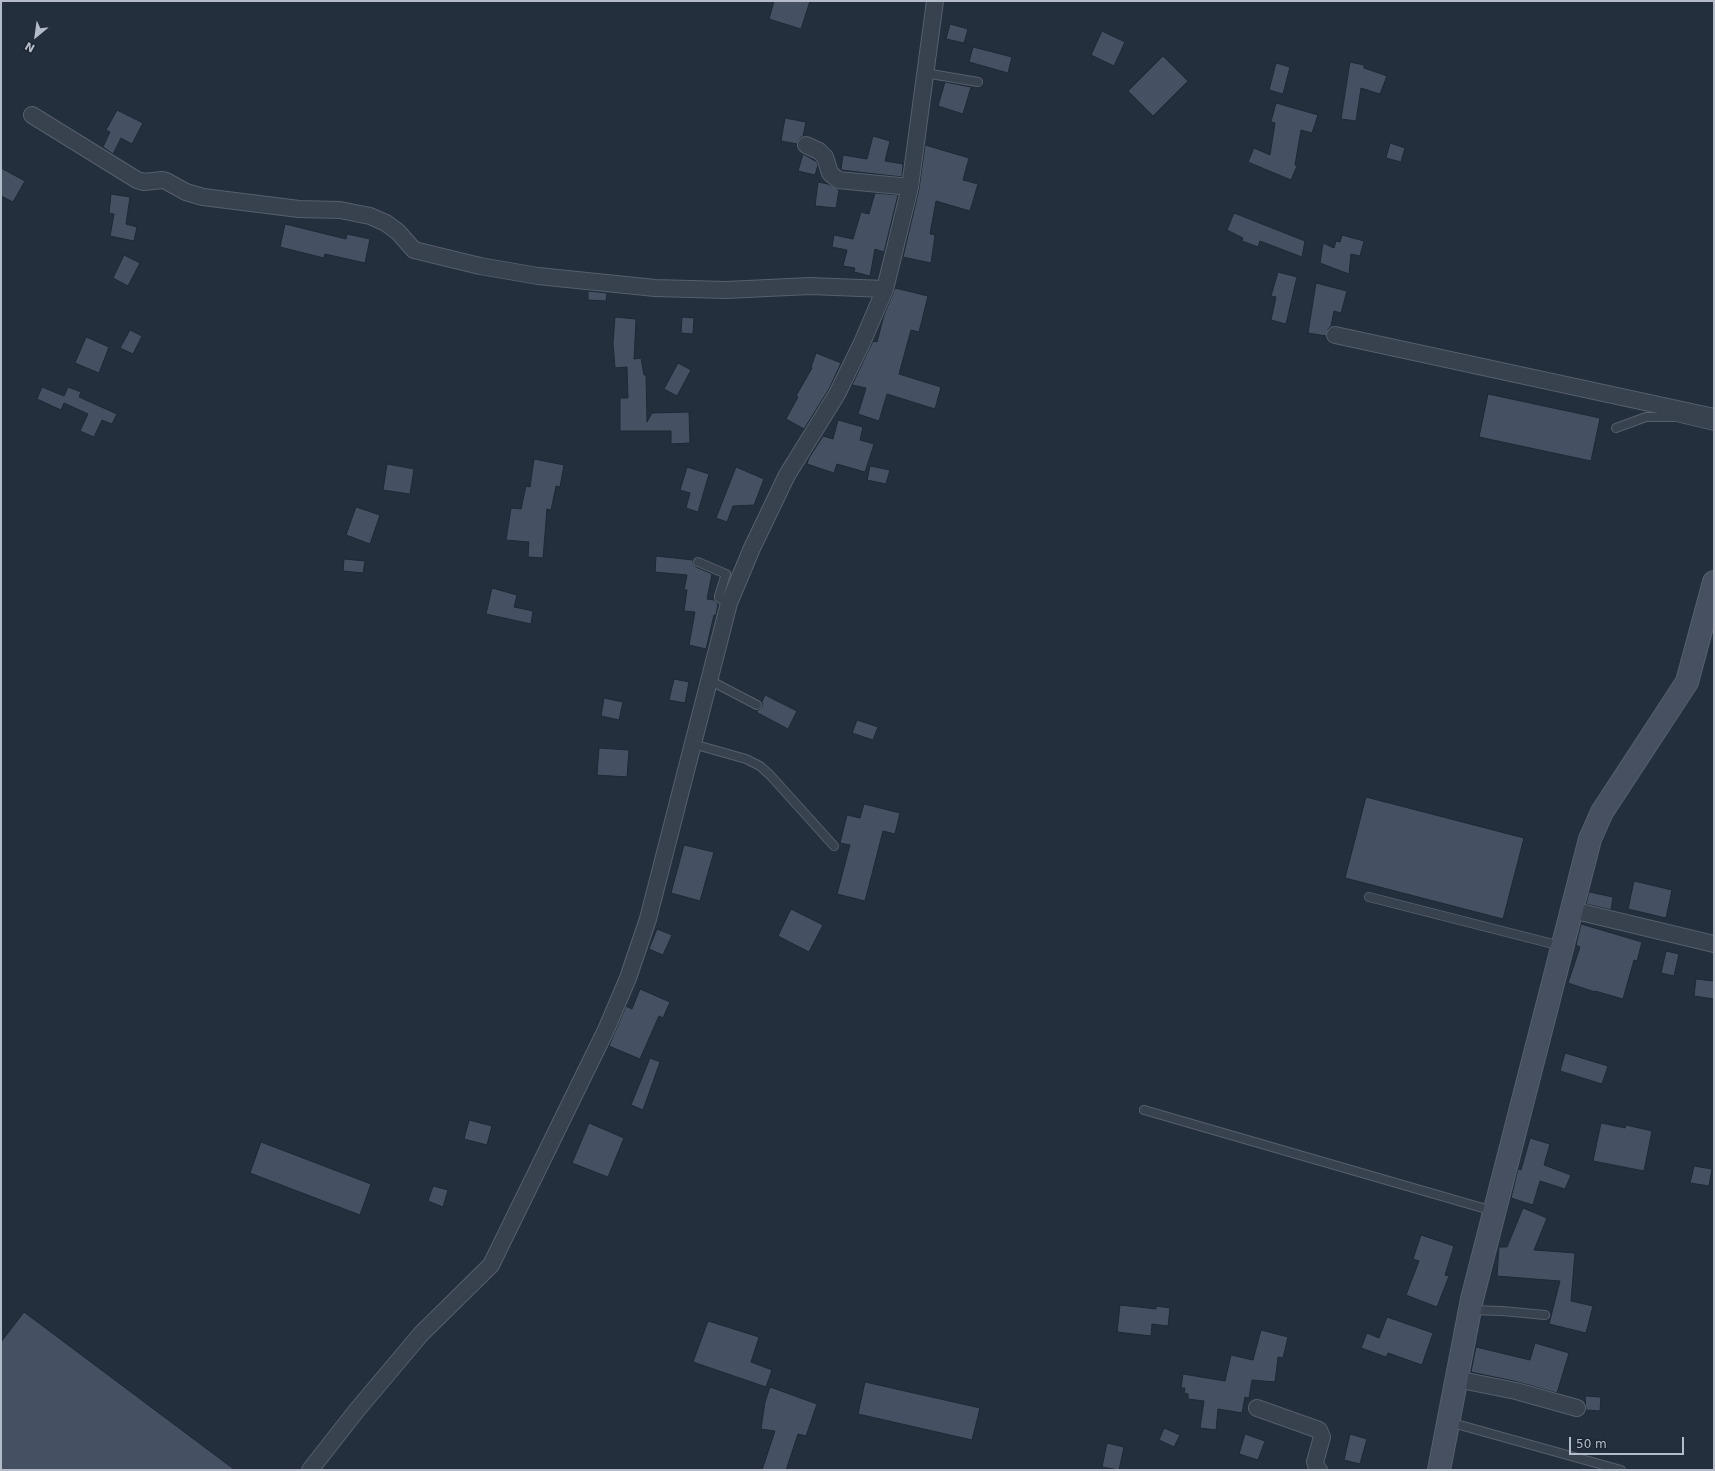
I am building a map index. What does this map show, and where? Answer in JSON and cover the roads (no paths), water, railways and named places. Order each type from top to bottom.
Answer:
[{"type":"street","points":[[310,1470],[357,1410],[421,1334],[491,1265],[606,1030],[628,978],[648,919],[708,680],[729,603],[752,548],[787,474],[837,394],[885,289],[910,187],[935,1]]},
{"type":"street","points":[[32,114],[137,180],[144,182],[166,181],[186,192],[203,197],[299,209],[340,210],[370,216],[386,223],[398,232],[414,250],[480,266],[538,276],[655,288],[726,290],[810,286],[885,289]]},
{"type":"street","points":[[806,145],[819,151],[825,157],[830,173],[838,180],[910,187]]},
{"type":"street","points":[[1335,334],[1714,417]]},
{"type":"street","points":[[1439,1470],[1470,1310],[1590,840],[1602,812],[1687,682],[1713,593]]},
{"type":"street","points":[[1572,910],[1714,944]]},
{"type":"street","points":[[1456,1379],[1516,1392],[1577,1408]]},
{"type":"street","points":[[1257,1408],[1319,1430],[1322,1437],[1315,1462],[1319,1470]]},
{"type":"lane","points":[[926,73],[978,82]]},
{"type":"lane","points":[[1616,428],[1646,418],[1676,417],[1714,426]]},
{"type":"lane","points":[[698,562],[726,574],[719,598],[729,603]]},
{"type":"lane","points":[[708,680],[757,705]]},
{"type":"lane","points":[[693,744],[746,759],[760,766],[770,774],[834,846]]},
{"type":"lane","points":[[1369,897],[1562,946]]},
{"type":"lane","points":[[1144,1110],[1494,1212]]},
{"type":"lane","points":[[1470,1310],[1544,1315]]},
{"type":"lane","points":[[1449,1422],[1621,1470]]}]
